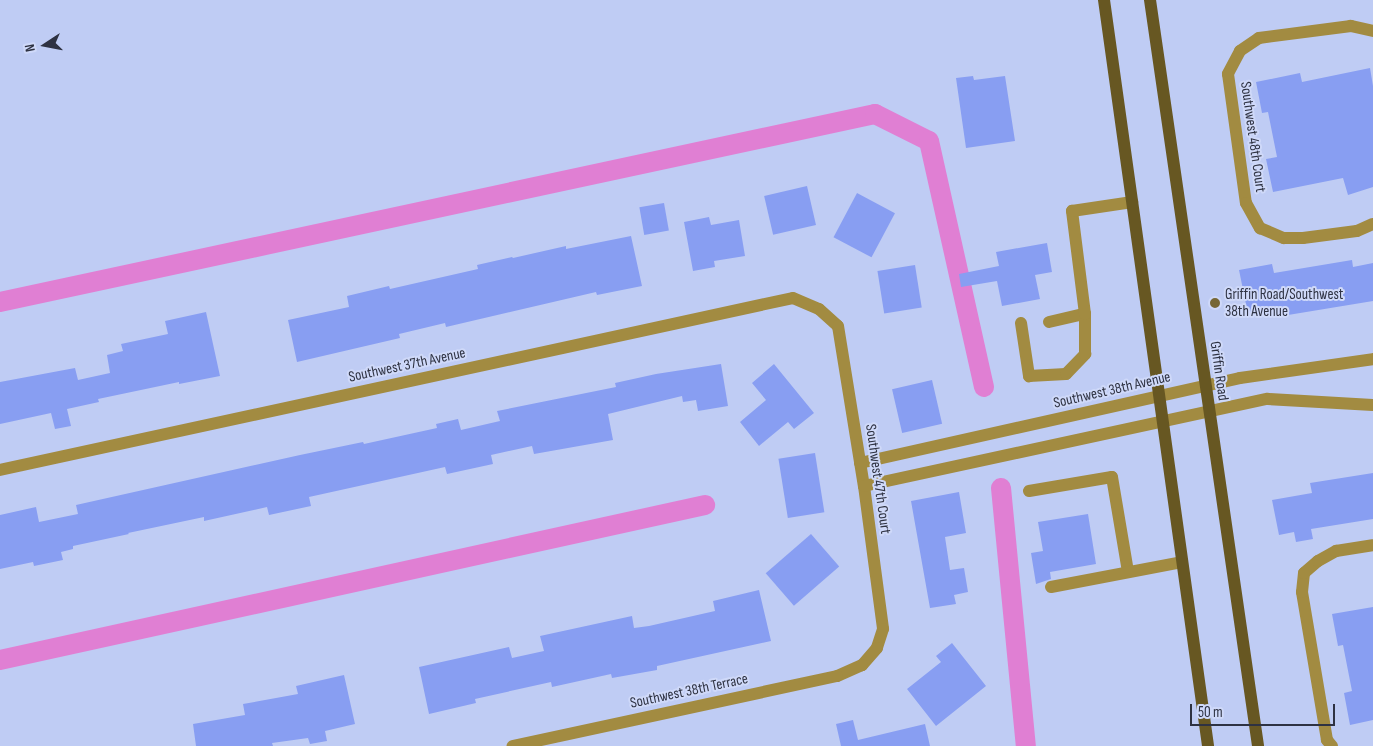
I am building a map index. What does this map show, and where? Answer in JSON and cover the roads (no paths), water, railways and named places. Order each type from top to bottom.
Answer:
[{"type":"main road","points":[[1104,0],[1208,746]]},
{"type":"main road","name":"Griffin Road","points":[[1150,0],[1258,746]]},
{"type":"street","name":"Southwest 48th Court","points":[[1373,31],[1351,26],[1259,38],[1240,51],[1228,74],[1246,202],[1260,228],[1284,238],[1302,238],[1356,231],[1373,224]]},
{"type":"street","points":[[1021,323],[1029,376],[1066,374],[1085,354],[1085,314],[1072,211],[1132,202]]},
{"type":"street","name":"Southwest 37th Avenue","points":[[0,470],[793,298],[819,309]]},
{"type":"street","name":"Southwest 47th Court","points":[[819,309],[838,326],[864,486],[883,629],[878,648],[869,658]]},
{"type":"street","points":[[1049,322],[1085,314]]},
{"type":"street","name":"Southwest 38th Avenue","points":[[860,463],[1240,378],[1373,359]]},
{"type":"street","points":[[864,486],[1163,420],[1268,399],[1373,405]]},
{"type":"street","points":[[1029,491],[1112,477],[1128,572]]},
{"type":"street","points":[[1332,746],[1327,740],[1302,592],[1304,574],[1318,561],[1336,551],[1373,546]]},
{"type":"street","points":[[1051,587],[1182,562]]},
{"type":"street","name":"Southwest 38th Terrace","points":[[512,746],[837,676],[862,665],[869,658]]},
{"type":"waterway","points":[[0,302],[875,114],[929,141],[984,387]]},
{"type":"waterway","points":[[1001,488],[1026,746]]},
{"type":"waterway","points":[[0,660],[705,505]]},
{"type":"place","name":"Griffin Road/Southwest 38th Avenue","points":[[1215,303]]}]
